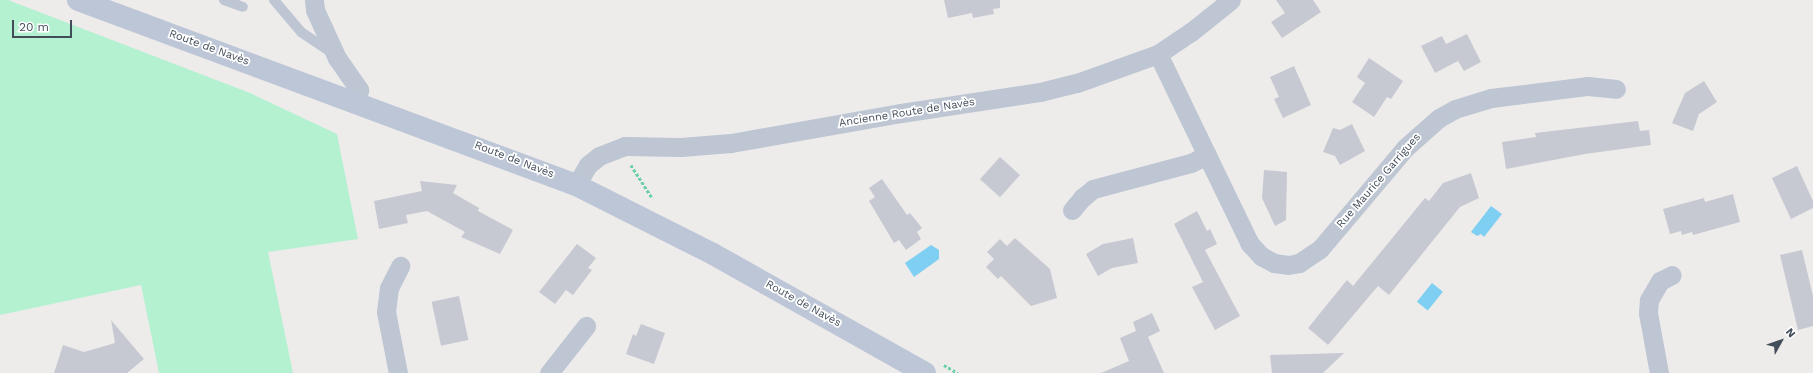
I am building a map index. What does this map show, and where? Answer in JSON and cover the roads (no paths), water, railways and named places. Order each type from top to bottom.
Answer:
[{"type":"main road","name":"Route de Navès","points":[[78,0],[576,184],[713,254],[925,373]]},
{"type":"street","points":[[314,0],[315,10],[337,58],[359,90],[356,102]]},
{"type":"street","name":"Ancienne Route de Navès","points":[[576,184],[588,165],[599,156],[625,146],[681,147],[731,143],[901,113],[1040,92],[1077,83],[1158,54],[1229,1]]},
{"type":"street","name":"Rue Maurice Garrigues","points":[[1158,54],[1250,244],[1262,256],[1274,263],[1288,266],[1299,263],[1320,249],[1405,148],[1439,118],[1455,109],[1491,98],[1588,86],[1616,89]]},
{"type":"street","points":[[1072,210],[1082,198],[1093,189],[1191,163],[1207,155]]},
{"type":"street","points":[[398,373],[386,312],[389,288],[400,266]]},
{"type":"street","points":[[1659,373],[1648,313],[1649,300],[1660,281],[1672,275]]},
{"type":"street","points":[[549,373],[586,326]]},
{"type":"lane","points":[[224,0],[243,7]]},
{"type":"lane","points":[[274,0],[301,32],[337,58]]},
{"type":"water","points":[[1491,206],[1502,214],[1484,237],[1481,234],[1477,236],[1471,232]]},
{"type":"water","points":[[931,245],[939,250],[939,259],[914,277],[905,263]]},
{"type":"water","points":[[1432,283],[1443,292],[1428,310],[1417,302]]}]
